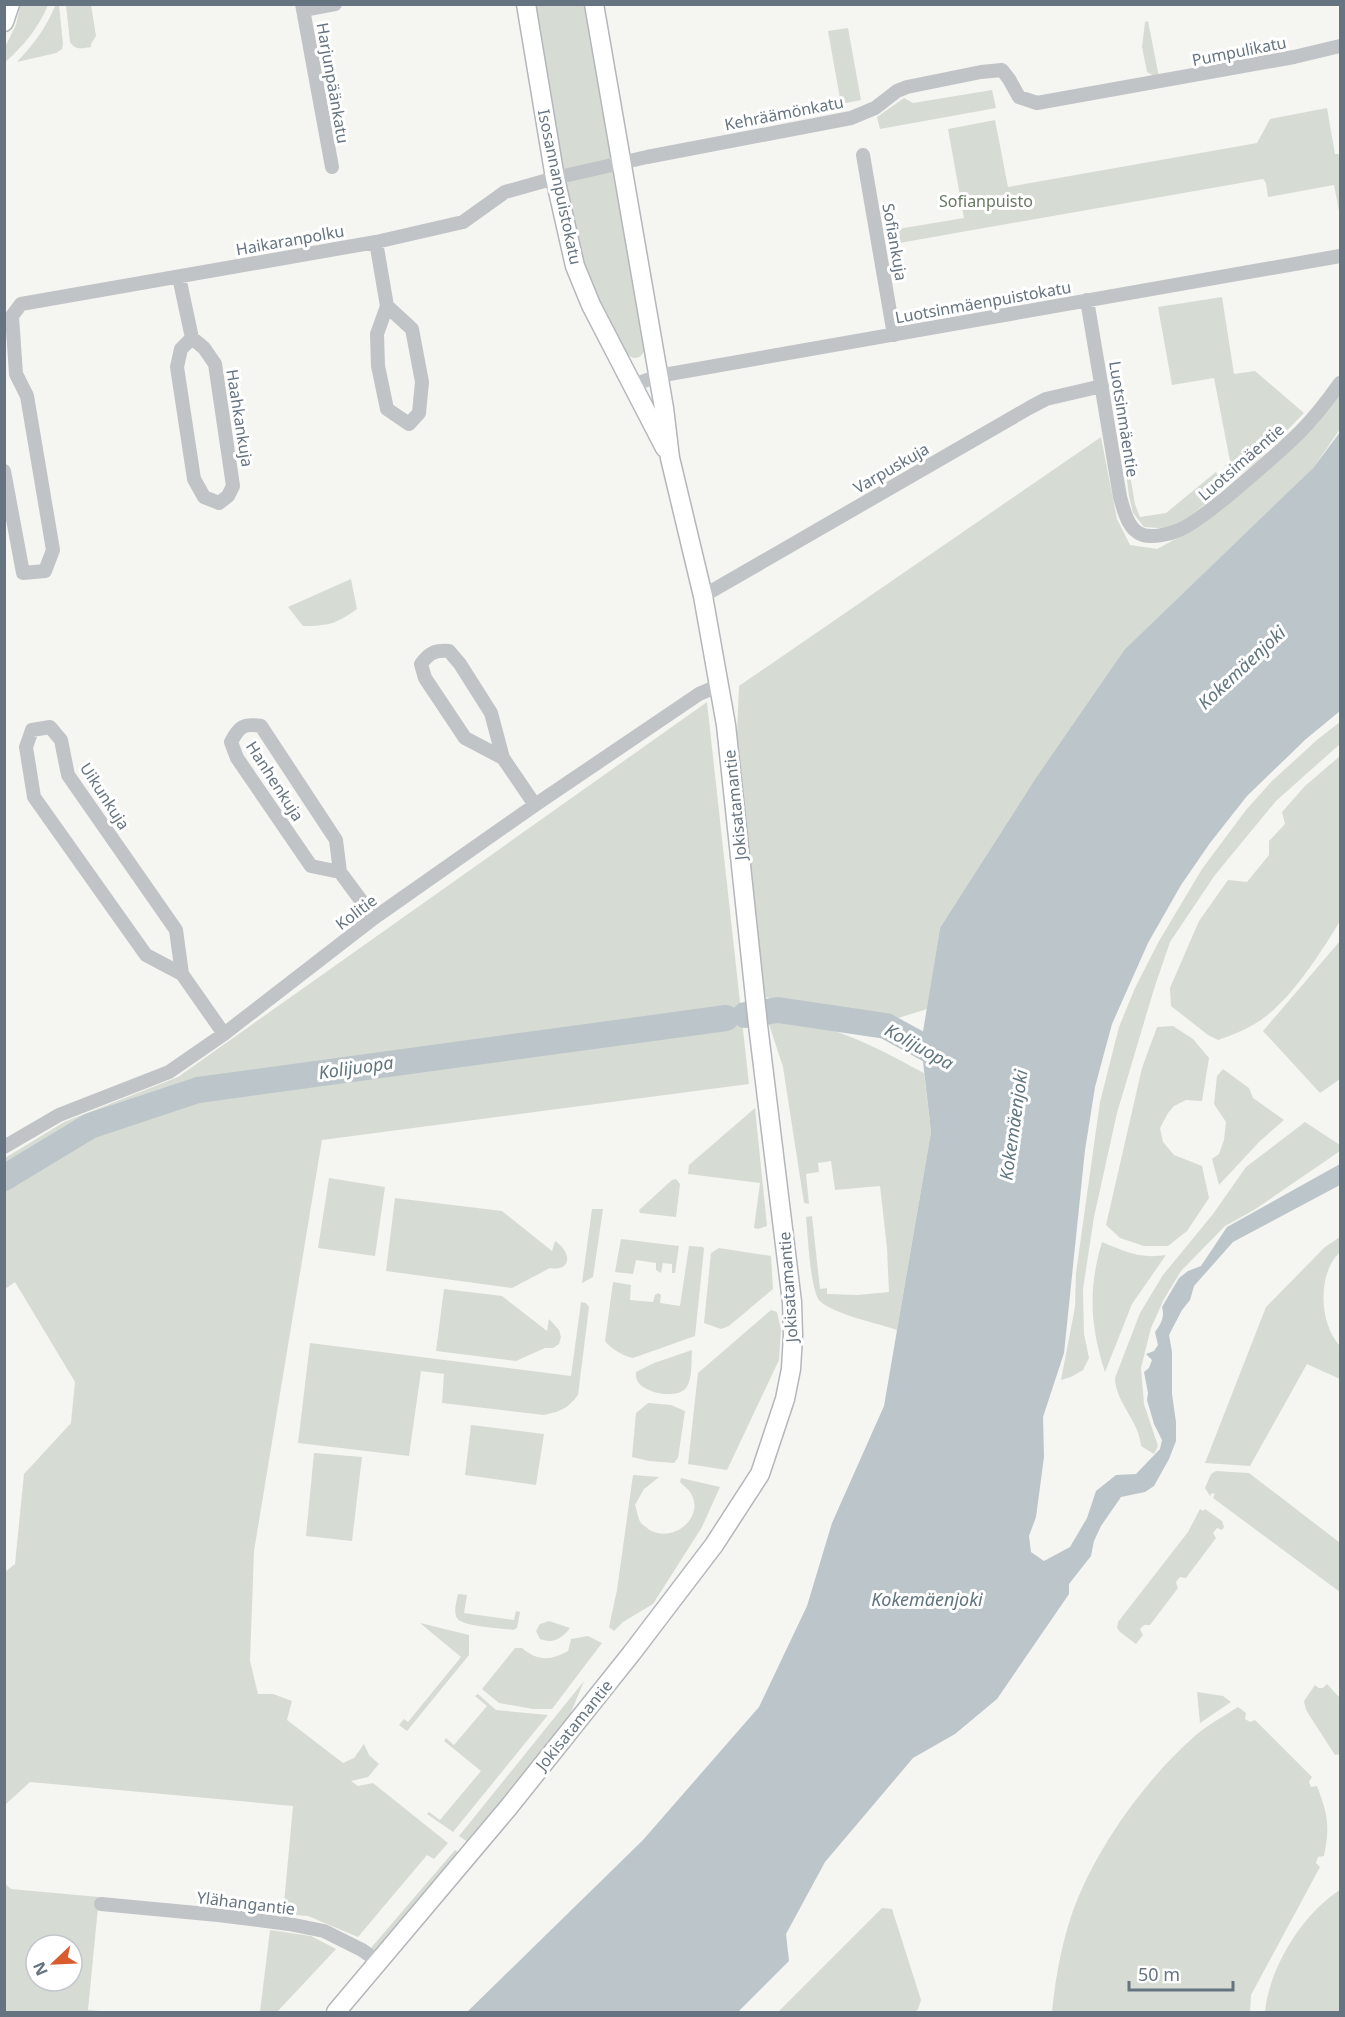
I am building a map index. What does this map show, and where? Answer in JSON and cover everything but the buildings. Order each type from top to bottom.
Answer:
[{"type":"street","points":[[302,7],[335,4]]},
{"type":"street","name":"Isosannanpuistokatu","points":[[526,4],[555,178],[569,244],[582,286],[670,458]]},
{"type":"street","name":"Isosannanpuistokatu","points":[[594,4],[664,408],[670,458],[703,596]]},
{"type":"street","name":"Harjunpäänkatu","points":[[302,7],[332,167]]},
{"type":"street","name":"Pumpulikatu","points":[[1143,85],[1341,46]]},
{"type":"street","name":"Kehräämönkatu","points":[[622,163],[851,118],[875,108],[906,87],[981,72],[1002,70],[1019,97],[1037,103],[1143,85]]},
{"type":"street","name":"Sofiankuja","points":[[863,155],[894,335]]},
{"type":"street","name":"Haikaranpolku","points":[[10,377],[12,316],[21,304],[376,242],[463,222],[505,192],[622,163]]},
{"type":"street","points":[[376,242],[387,306],[376,334],[378,366],[387,409],[409,424],[419,413],[422,382],[412,329],[387,306]]},
{"type":"street","name":"Luotsinmäenpuistokatu","points":[[633,385],[658,376],[1341,256]]},
{"type":"street","points":[[179,277],[192,338]]},
{"type":"street","name":"Luotsinmäentie","points":[[1087,300],[1120,497],[1132,527],[1144,535]]},
{"type":"street","name":"Haahkankuja","points":[[192,338],[204,348],[215,364],[233,486],[228,496],[219,503],[204,496],[194,479],[177,367],[181,349],[192,338]]},
{"type":"street","points":[[4,471],[23,573],[45,572],[53,550],[27,396],[10,377]]},
{"type":"street","name":"Luotsimäentie","points":[[1144,535],[1161,536],[1179,530],[1201,517],[1267,463],[1300,432],[1324,407],[1341,383]]},
{"type":"street","name":"Varpuskuja","points":[[703,596],[1046,399],[1102,386]]},
{"type":"street","name":"Jokisatamantie","points":[[336,2013],[508,1808],[631,1654],[732,1519],[760,1474],[785,1399],[791,1369],[793,1335],[786,1252],[720,685],[703,596]]},
{"type":"street","points":[[503,758],[465,738],[425,678],[421,664],[429,653],[439,650],[449,651],[460,664],[491,713],[503,758],[535,805]]},
{"type":"street","name":"Kolitie","points":[[4,1147],[59,1115],[169,1072],[224,1034],[374,918],[699,694],[720,685]]},
{"type":"street","name":"Hanhenkuja","points":[[340,872],[311,866],[237,758],[231,742],[238,729],[249,724],[261,726],[336,840],[340,872],[374,918]]},
{"type":"street","name":"Uikunkuja","points":[[182,974],[176,930],[68,775],[61,740],[50,727],[32,730],[26,747],[34,797],[146,955],[182,974],[224,1034]]},
{"type":"street","name":"Ylähangantie","points":[[101,1904],[218,1915],[324,1931],[362,1950],[379,1962]]},
{"type":"green space","points":[[20,5],[48,5],[30,36],[5,62],[5,47],[16,25]]},
{"type":"green space","points":[[59,5],[62,49],[56,53],[17,62],[39,36],[55,6]]},
{"type":"green space","points":[[66,5],[91,5],[96,36],[91,47],[77,48],[70,42]]},
{"type":"green space","points":[[533,5],[586,5],[645,349],[637,358],[626,353],[591,289],[575,242]]},
{"type":"green space","points":[[1148,21],[1159,77],[1147,72],[1142,47],[1145,22]]},
{"type":"green space","points":[[848,28],[861,100],[841,104],[828,31]]},
{"type":"green space","points":[[992,90],[996,108],[880,129],[877,117],[904,98],[913,103]]},
{"type":"green space","name":"Sofianpuisto","points":[[1327,108],[1335,154],[1340,154],[1340,216],[1334,185],[1268,197],[1266,183],[1263,179],[888,245],[886,231],[964,218],[948,129],[995,120],[1008,187],[1257,143],[1270,119]]},
{"type":"green space","points":[[1222,297],[1234,374],[1255,371],[1304,413],[1256,462],[1236,478],[1225,465],[1230,461],[1214,378],[1172,385],[1158,307]]},
{"type":"green space","points":[[1340,391],[1340,429],[1314,467],[1125,649],[940,928],[927,1009],[898,1018],[764,997],[737,733],[739,686],[1101,437],[1117,519],[1130,545],[1157,549],[1196,528],[1243,491],[1317,424]]},
{"type":"green space","points":[[1116,395],[1135,504],[1140,517],[1166,513],[1216,472],[1226,486],[1194,513],[1176,524],[1158,528],[1144,527],[1133,513],[1129,496]]},
{"type":"green space","points":[[351,579],[357,609],[337,621],[326,625],[303,626],[288,607]]},
{"type":"green space","points":[[707,702],[749,1084],[322,1140],[254,1551],[250,1661],[258,1694],[273,1694],[292,1701],[287,1720],[343,1763],[354,1758],[364,1744],[369,1755],[379,1764],[368,1777],[351,1781],[358,1786],[373,1783],[448,1843],[434,1859],[427,1855],[358,1937],[308,1916],[283,1914],[293,1806],[30,1782],[5,1805],[5,1572],[15,1564],[24,1474],[71,1423],[75,1382],[15,1282],[5,1289],[5,1158],[64,1122],[178,1077]]},
{"type":"green space","points":[[1340,722],[1340,744],[1276,801],[1215,875],[1170,942],[1117,1113],[1094,1217],[1083,1289],[1084,1334],[1089,1358],[1083,1370],[1061,1380],[1075,1307],[1076,1273],[1100,1102],[1119,1027],[1135,988],[1159,941],[1202,869],[1246,810],[1272,781]]},
{"type":"green space","points":[[1340,756],[1340,921],[1306,972],[1276,1008],[1254,1024],[1218,1040],[1208,1035],[1171,1006],[1170,988],[1199,921],[1228,880],[1247,882],[1269,855],[1269,841],[1285,824],[1282,812],[1305,786]]},
{"type":"green space","points":[[1340,941],[1340,1079],[1320,1093],[1263,1031]]},
{"type":"green space","points":[[767,1018],[811,1024],[849,1036],[924,1073],[931,1132],[897,1330],[833,1309],[819,1300],[816,1293],[811,1273],[806,1217],[812,1216],[820,1289],[827,1288],[827,1294],[858,1295],[889,1292],[880,1186],[835,1190],[831,1161],[818,1163],[819,1172],[806,1174],[809,1204],[804,1203],[783,1067]]},
{"type":"green space","points":[[1173,1026],[1193,1039],[1209,1058],[1202,1101],[1186,1100],[1174,1106],[1160,1128],[1163,1142],[1174,1155],[1202,1166],[1209,1198],[1187,1231],[1168,1246],[1144,1246],[1120,1238],[1106,1225],[1142,1068],[1157,1027]]},
{"type":"green space","points":[[1223,1069],[1249,1088],[1253,1098],[1284,1120],[1259,1142],[1219,1185],[1212,1159],[1219,1154],[1224,1140],[1226,1122],[1214,1104],[1217,1076]]},
{"type":"green space","points":[[755,1108],[767,1226],[758,1229],[754,1228],[760,1183],[688,1174],[689,1165]]},
{"type":"green space","points":[[1305,1122],[1340,1145],[1340,1151],[1254,1210],[1225,1226],[1181,1271],[1164,1299],[1151,1328],[1141,1368],[1144,1404],[1158,1446],[1154,1454],[1141,1446],[1136,1428],[1119,1396],[1115,1378],[1140,1313],[1163,1275],[1213,1214],[1246,1167]]},
{"type":"green space","points":[[329,1178],[385,1187],[375,1256],[318,1248]]},
{"type":"green space","points":[[676,1179],[680,1184],[676,1217],[640,1213],[639,1210],[672,1180]]},
{"type":"green space","points":[[395,1198],[502,1211],[552,1251],[555,1241],[561,1245],[567,1255],[566,1264],[562,1267],[550,1268],[512,1288],[386,1271]]},
{"type":"green space","points":[[592,1209],[603,1209],[593,1277],[582,1283]]},
{"type":"green space","points":[[1340,1237],[1340,1252],[1327,1272],[1324,1299],[1328,1325],[1340,1346],[1340,1379],[1307,1364],[1250,1466],[1205,1463],[1266,1307],[1325,1247]]},
{"type":"green space","points":[[621,1239],[679,1246],[675,1273],[672,1273],[672,1264],[663,1263],[661,1273],[656,1270],[656,1263],[636,1260],[633,1274],[615,1272]]},
{"type":"green space","points":[[1102,1242],[1126,1252],[1141,1255],[1166,1255],[1132,1304],[1105,1372],[1096,1338],[1093,1307],[1094,1276]]},
{"type":"green space","points":[[689,1246],[704,1249],[695,1336],[633,1358],[614,1349],[605,1341],[613,1282],[631,1285],[630,1300],[653,1302],[658,1293],[661,1295],[660,1303],[680,1306]]},
{"type":"green space","points":[[719,1248],[771,1256],[773,1289],[729,1326],[721,1329],[704,1323],[711,1253]]},
{"type":"green space","points":[[444,1289],[502,1296],[547,1331],[549,1319],[559,1330],[561,1337],[559,1344],[516,1361],[436,1351]]},
{"type":"green space","points":[[581,1302],[586,1303],[589,1307],[578,1395],[563,1409],[544,1415],[442,1403],[444,1374],[421,1371],[409,1456],[298,1443],[310,1343],[571,1376]]},
{"type":"green space","points":[[771,1310],[777,1312],[781,1330],[779,1360],[727,1470],[688,1464],[698,1373]]},
{"type":"green space","points":[[692,1350],[690,1380],[682,1391],[662,1394],[648,1390],[637,1381],[636,1372]]},
{"type":"green space","points":[[648,1403],[671,1405],[685,1411],[678,1458],[674,1463],[632,1457],[636,1413]]},
{"type":"green space","points":[[471,1425],[544,1434],[536,1485],[465,1475]]},
{"type":"green space","points":[[314,1453],[362,1457],[352,1541],[306,1536]]},
{"type":"green space","points":[[1216,1471],[1249,1473],[1339,1542],[1340,1536],[1340,1592],[1213,1498],[1215,1494],[1212,1493],[1210,1496],[1205,1488],[1211,1474]]},
{"type":"green space","points":[[633,1475],[659,1477],[644,1489],[635,1505],[641,1524],[657,1533],[676,1531],[691,1519],[694,1501],[690,1492],[680,1482],[681,1478],[720,1487],[702,1527],[653,1604],[623,1622],[614,1631],[609,1627],[617,1590]]},
{"type":"green space","points":[[1200,1509],[1203,1511],[1205,1509],[1222,1521],[1224,1527],[1222,1530],[1217,1528],[1213,1533],[1216,1538],[1186,1578],[1180,1577],[1176,1582],[1178,1588],[1150,1625],[1144,1625],[1140,1629],[1143,1635],[1136,1644],[1120,1632],[1117,1628],[1118,1622],[1188,1532]]},
{"type":"green space","points":[[458,1594],[467,1595],[464,1613],[514,1620],[516,1611],[520,1612],[517,1628],[513,1630],[482,1627],[460,1621],[455,1613]]},
{"type":"green space","points":[[549,1621],[570,1628],[556,1640],[540,1639],[536,1631],[540,1624]]},
{"type":"green space","points":[[420,1623],[469,1635],[469,1655],[407,1731],[399,1725],[404,1719],[408,1722],[461,1657]]},
{"type":"green space","points":[[588,1636],[602,1643],[552,1709],[533,1709],[499,1703],[482,1689],[515,1648],[522,1648],[539,1657],[550,1658],[568,1651],[571,1639]]},
{"type":"green space","points":[[584,1681],[564,1729],[472,1845],[459,1836]]},
{"type":"green space","points":[[1327,1684],[1340,1698],[1340,1754],[1335,1755],[1306,1710],[1304,1701],[1315,1685],[1323,1688]]},
{"type":"green space","points":[[1197,1692],[1223,1696],[1231,1702],[1200,1723]]},
{"type":"green space","points":[[478,1694],[496,1710],[548,1715],[453,1832],[427,1814],[429,1812],[440,1820],[481,1771],[444,1741],[446,1738],[454,1745],[487,1706],[475,1696]]},
{"type":"green space","points":[[1238,1707],[1246,1713],[1245,1719],[1250,1722],[1255,1720],[1312,1777],[1309,1782],[1311,1787],[1317,1786],[1326,1813],[1327,1828],[1324,1856],[1318,1857],[1316,1863],[1320,1867],[1251,1995],[1250,2012],[1052,2012],[1058,1967],[1069,1923],[1078,1898],[1104,1846],[1138,1797],[1176,1753],[1201,1731]]},
{"type":"green space","points":[[455,1850],[463,1855],[379,1953],[370,1949]]},
{"type":"green space","points":[[4,1883],[11,1889],[99,1897],[88,2010],[113,2012],[5,2012]]},
{"type":"green space","points":[[1340,1890],[1340,2012],[1265,2012],[1273,1978],[1290,1943],[1313,1913]]},
{"type":"green space","points":[[882,1908],[892,1909],[921,2000],[915,2012],[778,2012]]},
{"type":"green space","points":[[270,1930],[311,1936],[336,1949],[277,2012],[260,2012]]},
{"type":"water","name":"Kokemäenjoki","points":[[1340,432],[1340,711],[1306,739],[1247,796],[1210,843],[1181,885],[1148,943],[1112,1024],[1095,1087],[1085,1150],[1064,1353],[1043,1417],[1044,1457],[1036,1517],[1029,1536],[1031,1552],[1044,1561],[1070,1547],[1087,1518],[1096,1491],[1116,1475],[1136,1474],[1160,1449],[1162,1440],[1154,1424],[1147,1400],[1144,1372],[1149,1368],[1152,1360],[1146,1354],[1154,1351],[1158,1345],[1155,1332],[1162,1320],[1162,1307],[1179,1278],[1188,1271],[1201,1266],[1227,1227],[1340,1164],[1340,1185],[1233,1242],[1194,1286],[1190,1300],[1169,1335],[1172,1352],[1172,1394],[1176,1441],[1154,1486],[1145,1492],[1121,1497],[1101,1526],[1094,1541],[1091,1556],[1069,1584],[1069,1594],[997,1699],[955,1734],[913,1758],[825,1862],[786,1934],[789,1961],[738,2012],[467,2012],[643,1840],[759,1707],[807,1606],[832,1523],[884,1406],[931,1132],[921,1044],[940,928],[1036,778],[1125,649],[1314,467]]},
{"type":"waterway","name":"Kolijuopa","points":[[745,1015],[778,1010],[886,1026],[950,1061]]},
{"type":"waterway","name":"Kolijuopa","points":[[4,1178],[90,1126],[198,1090],[726,1018]]}]
